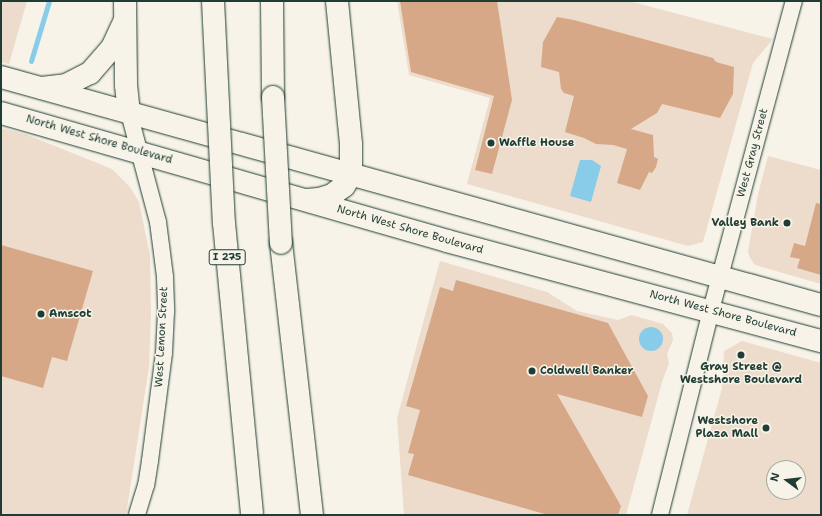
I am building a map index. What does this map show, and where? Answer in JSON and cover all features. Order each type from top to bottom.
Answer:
[{"type":"main road","name":"I 275","points":[[213,1],[224,223],[252,514]]},
{"type":"main road","points":[[272,1],[273,97],[281,243],[312,515]]},
{"type":"main road","points":[[307,200],[319,199],[332,195],[344,186],[351,175],[351,144],[337,1]]},
{"type":"main road","points":[[124,11],[126,85],[129,113]]},
{"type":"main road","points":[[42,88],[66,85],[90,73],[112,48],[124,11]]},
{"type":"main road","points":[[1,77],[821,305]]},
{"type":"main road","name":"North West Shore Boulevard","points":[[1,112],[447,241],[711,310],[821,341]]},
{"type":"street","name":"West Gray Street","points":[[660,515],[711,310],[794,1]]},
{"type":"street","name":"West Lemon Street","points":[[129,113],[158,222],[165,277],[166,312],[164,354],[152,448],[146,485],[137,515]]},
{"type":"shaded area","points":[[1,1],[27,1],[9,64],[1,62]]},
{"type":"shaded area","points":[[397,1],[629,1],[773,39],[753,63],[703,242],[688,246],[467,184],[490,98],[409,75]]},
{"type":"shaded area","points":[[1,128],[25,134],[112,169],[130,187],[139,202],[150,255],[151,313],[149,367],[126,515],[1,515]]},
{"type":"shaded area","name":"Valley Bank","points":[[768,156],[821,170],[821,284],[755,265],[750,258],[748,252],[758,194]]},
{"type":"shaded area","points":[[440,261],[547,292],[577,311],[618,320],[632,315],[663,324],[672,333],[673,340],[667,354],[669,363],[662,382],[626,515],[404,515],[397,418]]},
{"type":"shaded area","name":"Westshore Plaza Mall","points":[[742,341],[821,363],[821,515],[687,515],[722,388],[724,351]]},
{"type":"water","points":[[580,160],[592,160],[601,166],[591,202],[570,196]]},
{"type":"water","points":[[651,327],[660,330],[663,339],[660,348],[651,351],[642,348],[639,339],[642,330]]},
{"type":"building","points":[[400,1],[497,1],[512,100],[492,174],[475,170],[494,96],[411,72]]},
{"type":"building","points":[[557,17],[574,20],[713,58],[716,62],[734,67],[733,94],[720,118],[662,104],[657,113],[631,129],[653,135],[654,157],[658,159],[656,167],[652,173],[649,172],[640,190],[617,183],[627,149],[613,145],[596,144],[584,138],[565,132],[574,96],[564,93],[561,89],[559,72],[541,67],[543,42]]},
{"type":"building","points":[[816,203],[821,204],[821,275],[797,268],[800,259],[790,257],[794,243],[805,246]]},
{"type":"building","name":"Amscot","points":[[1,245],[93,271],[67,361],[52,357],[43,388],[1,376]]},
{"type":"building","points":[[456,280],[608,323],[648,396],[642,417],[557,394],[621,506],[618,515],[548,515],[408,475],[414,454],[408,453],[420,410],[406,406],[440,287],[453,291]]},
{"type":"waterway","points":[[31,61],[49,1]]},
{"type":"place","name":"Waffle House","points":[[491,143]]},
{"type":"place","name":"Valley Bank","points":[[787,223]]},
{"type":"place","name":"Amscot","points":[[41,314]]},
{"type":"place","name":"Gray Street @ Westshore Boulevard","points":[[741,355]]},
{"type":"place","name":"Coldwell Banker","points":[[532,371]]},
{"type":"place","name":"Westshore Plaza Mall","points":[[766,428]]}]
